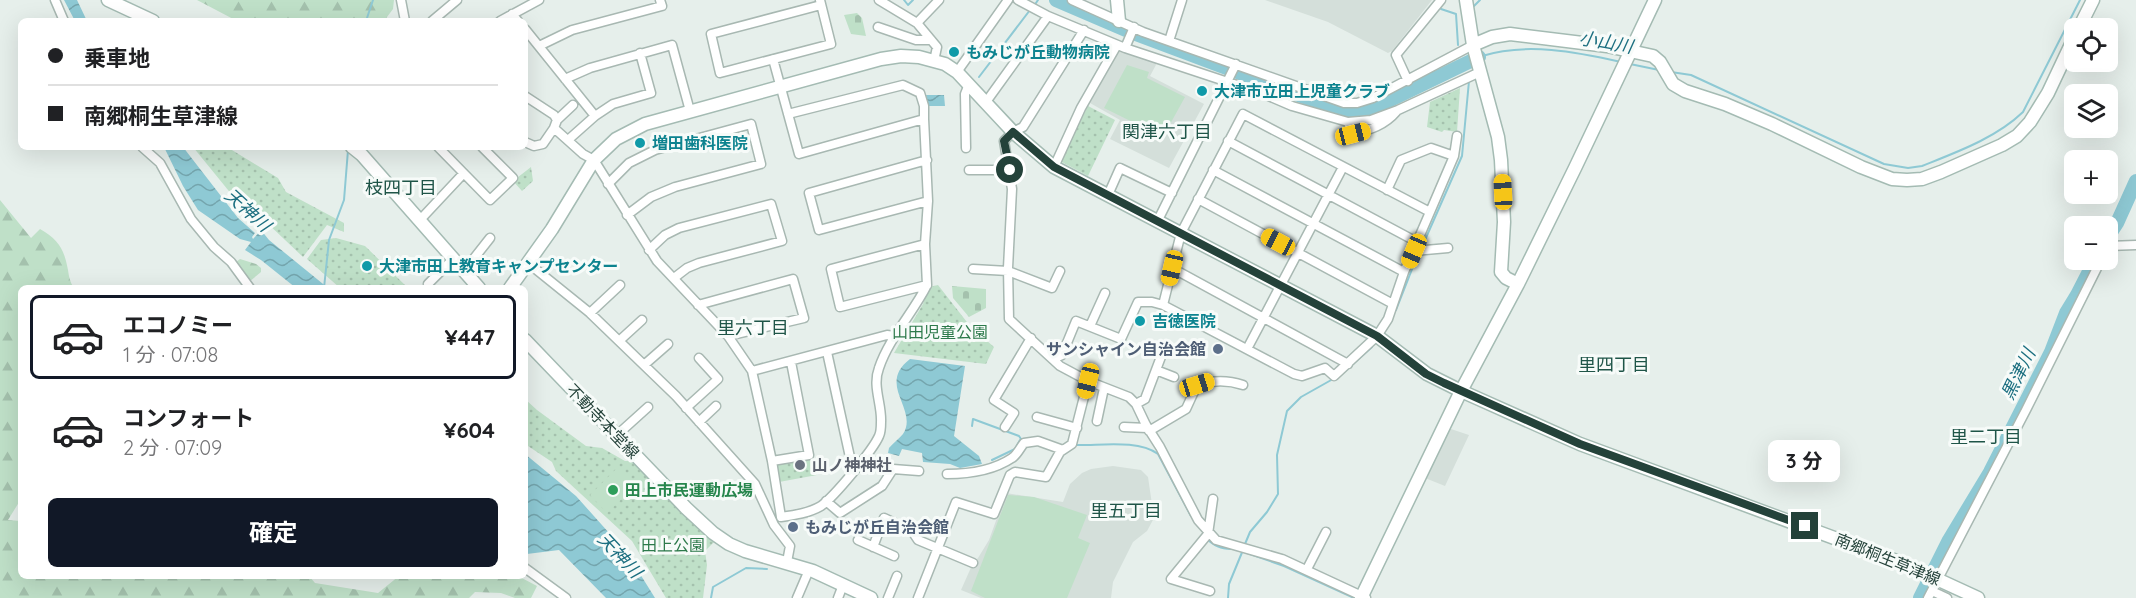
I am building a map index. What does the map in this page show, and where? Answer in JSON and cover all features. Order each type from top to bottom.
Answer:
[{"type":"street","points":[[55,0],[63,18]]},
{"type":"street","points":[[108,0],[147,18]]},
{"type":"street","points":[[401,0],[404,18]]},
{"type":"street","points":[[436,18],[457,0]]},
{"type":"street","points":[[515,17],[539,0]]},
{"type":"street","points":[[539,46],[572,30],[662,6],[660,0]]},
{"type":"street","points":[[879,0],[917,23],[937,47],[934,61]]},
{"type":"street","points":[[892,7],[901,0]]},
{"type":"street","points":[[917,23],[939,0]]},
{"type":"street","points":[[957,72],[1008,0]]},
{"type":"street","points":[[1018,0],[1048,16],[1121,46],[1264,94],[1292,106],[1348,122],[1371,120],[1398,110],[1480,70]]},
{"type":"street","points":[[1072,0],[1085,3],[1119,21],[1168,40],[1344,103],[1357,103],[1374,98],[1474,49],[1492,37],[1510,34],[1630,51],[1653,56],[1660,62],[1670,80],[1685,91],[1725,104],[1861,167],[1892,178],[1922,179],[2002,145],[2016,136],[2030,122],[2048,93],[2064,59]]},
{"type":"street","points":[[1117,0],[1119,21]]},
{"type":"street","points":[[1168,40],[1182,0]]},
{"type":"street","points":[[1408,81],[1396,55],[1441,0]]},
{"type":"street","points":[[1467,0],[1474,49],[1498,137],[1501,160],[1504,222],[1501,272],[1506,278],[1518,284]]},
{"type":"street","points":[[1084,30],[1023,127],[1013,132],[1004,141],[1012,189],[1008,271],[1009,319],[1060,366],[1088,381],[1129,397],[1136,404],[1148,430],[1208,534],[1216,540],[1307,569],[1363,597],[1461,391],[1518,284],[1655,0]]},
{"type":"street","points":[[2084,18],[2093,0]]},
{"type":"street","points":[[820,3],[831,44],[773,59],[720,73],[711,34],[820,3]]},
{"type":"street","points":[[986,102],[1048,16]]},
{"type":"street","points":[[878,27],[916,40],[931,40]]},
{"type":"street","points":[[1054,167],[1081,108],[1134,27]]},
{"type":"street","points":[[528,33],[595,116]]},
{"type":"street","points":[[565,78],[590,68],[672,45],[690,111]]},
{"type":"street","points":[[568,140],[595,116],[613,104],[651,93],[640,53]]},
{"type":"street","name":"南郷桐生草津線","points":[[512,285],[552,229],[594,160],[616,140],[645,124],[781,86],[901,56],[919,57],[945,64],[957,72],[1013,132],[1054,167],[1377,336],[1426,374],[1580,444],[1877,553],[1978,598]]},
{"type":"street","points":[[773,59],[799,154],[924,119]]},
{"type":"street","points":[[1158,220],[1236,64]]},
{"type":"street","points":[[966,148],[965,94],[969,84]]},
{"type":"street","points":[[528,98],[554,115],[555,124],[568,140],[594,160],[649,250],[728,336],[752,371],[772,461],[781,517],[804,513],[819,507],[853,471],[880,435],[882,420],[877,394],[878,370],[895,336],[927,285],[927,160],[924,106],[920,93],[903,85],[788,114]]},
{"type":"street","points":[[528,144],[534,147],[543,144],[555,124],[573,105]]},
{"type":"street","points":[[1163,305],[1181,232],[1243,114],[1430,212]]},
{"type":"street","points":[[608,184],[630,164],[655,150],[751,124],[761,164],[675,187],[651,196],[627,215]]},
{"type":"street","points":[[1053,359],[1062,355],[1076,321],[1121,339],[1138,302],[1152,302],[1163,305],[1294,374],[1302,376],[1324,368],[1334,376],[1377,336],[1388,319],[1404,272],[1454,156],[1457,136]]},
{"type":"street","points":[[1228,141],[1329,195],[1415,247],[1448,248]]},
{"type":"street","points":[[1388,190],[1401,160],[1431,147],[1454,156]]},
{"type":"street","points":[[145,150],[160,163],[191,219],[214,247],[231,262],[248,285]]},
{"type":"street","points":[[360,150],[476,285]]},
{"type":"street","points":[[441,150],[490,200],[513,178],[485,150]]},
{"type":"street","points":[[927,160],[809,193],[819,230],[928,201]]},
{"type":"street","points":[[1247,349],[1343,167]]},
{"type":"street","points":[[1108,195],[1120,168],[1172,193]]},
{"type":"street","points":[[969,170],[1010,170]]},
{"type":"street","points":[[1213,170],[1404,272]]},
{"type":"street","points":[[419,221],[463,174]]},
{"type":"street","points":[[1198,199],[1393,304]]},
{"type":"street","points":[[649,250],[660,239],[679,228],[771,204],[782,241],[699,263],[687,268],[674,279]]},
{"type":"street","points":[[464,271],[490,238]]},
{"type":"street","points":[[926,244],[831,269],[840,307],[927,285]]},
{"type":"street","points":[[2118,246],[2136,245]]},
{"type":"street","points":[[428,284],[453,259]]},
{"type":"street","points":[[528,263],[590,313],[644,365],[755,484],[774,525],[790,546],[787,562]]},
{"type":"street","points":[[1172,268],[1348,364]]},
{"type":"street","points":[[973,269],[1008,271],[1052,288],[1060,270]]},
{"type":"street","points":[[1947,598],[1930,594],[2096,270]]},
{"type":"street","points":[[698,305],[793,279],[804,318],[728,336]]},
{"type":"street","points":[[590,313],[620,285]]},
{"type":"street","points":[[1090,326],[1105,293]]},
{"type":"street","points":[[619,341],[642,320]]},
{"type":"street","points":[[752,371],[887,335],[895,336]]},
{"type":"street","points":[[1005,427],[1014,413],[994,400],[1030,338]]},
{"type":"street","name":"不動寺本堂線","points":[[528,343],[686,508],[713,533],[745,551],[809,570],[871,598]]},
{"type":"street","points":[[644,365],[668,344]]},
{"type":"street","points":[[827,352],[853,471]]},
{"type":"street","points":[[1136,404],[1145,399],[1162,354]]},
{"type":"street","points":[[686,408],[718,379],[699,358]]},
{"type":"street","points":[[772,461],[809,455],[791,362]]},
{"type":"street","points":[[1156,370],[1174,377]]},
{"type":"street","points":[[918,598],[956,502],[994,514],[1010,475],[1015,472],[1046,477],[1060,452],[1072,444],[1088,381]]},
{"type":"street","points":[[1124,427],[1148,430],[1186,409],[1197,385],[1209,381],[1231,381],[1243,385]]},
{"type":"street","points":[[1097,421],[1104,388]]},
{"type":"street","points":[[699,422],[716,406]]},
{"type":"street","points":[[617,435],[648,407]]},
{"type":"street","points":[[1037,417],[1077,428]]},
{"type":"street","points":[[947,474],[990,468],[1013,457],[1024,443],[1038,441],[1063,450]]},
{"type":"street","points":[[826,501],[840,513],[882,486],[893,468],[919,471]]},
{"type":"street","points":[[1210,591],[1168,582],[1208,534],[1213,499]]},
{"type":"street","points":[[873,547],[884,518],[912,531],[918,540],[973,562]]},
{"type":"street","points":[[1307,569],[1326,532]]},
{"type":"street","points":[[858,540],[894,556]]},
{"type":"street","points":[[528,570],[566,598]]},
{"type":"street","points":[[797,598],[809,570]]},
{"type":"street","points":[[888,598],[897,576]]},
{"type":"street","points":[[838,598],[843,585]]},
{"type":"shaded area","points":[[1265,0],[1432,0],[1392,51],[1388,53],[1328,22]]},
{"type":"shaded area","points":[[1120,49],[1157,63],[1150,76],[1204,104],[1169,168],[1110,139],[1120,120],[1090,103]]},
{"type":"shaded area","points":[[1448,428],[1469,435],[1445,486],[1425,478]]},
{"type":"shaded area","points":[[1113,466],[1141,470],[1148,477],[1154,518],[1147,531],[1133,542],[1113,582],[1111,598],[981,598],[961,590],[973,563],[989,540],[1006,493],[1063,502],[1070,484],[1082,473],[1091,469]]},
{"type":"green space","points":[[197,0],[394,0],[393,9],[386,18],[231,18]]},
{"type":"green space","points":[[857,13],[862,18],[866,36],[851,34],[844,15]]},
{"type":"green space","points":[[1127,65],[1149,72],[1147,78],[1185,97],[1163,137],[1104,108]]},
{"type":"green space","points":[[1460,88],[1457,132],[1444,130],[1442,132],[1427,127],[1430,102]]},
{"type":"green space","points":[[1088,106],[1115,120],[1088,176],[1060,161]]},
{"type":"green space","points":[[195,150],[232,150],[278,178],[286,192],[344,223],[344,232],[327,225],[303,257],[265,221],[250,217]]},
{"type":"green space","points":[[531,167],[533,181],[522,191],[513,181]]},
{"type":"green space","points":[[0,200],[31,238],[40,229],[56,241],[65,256],[73,285],[18,285],[18,504],[8,520],[18,521],[18,579],[312,579],[315,583],[378,593],[395,579],[524,579],[537,586],[531,598],[475,592],[469,598],[0,598]]},
{"type":"green space","points":[[336,238],[365,246],[405,285],[337,285],[307,259],[321,240]]},
{"type":"green space","points":[[240,259],[261,268],[261,272],[249,282],[236,262]]},
{"type":"green space","name":"山田児童公園","points":[[938,285],[970,326],[994,347],[986,364],[894,353],[923,304],[929,287]]},
{"type":"green space","points":[[952,286],[986,289],[986,308],[969,317],[953,298]]},
{"type":"green space","name":"田上公園","points":[[528,402],[586,446],[602,448],[625,461],[632,461],[715,541],[705,551],[707,565],[703,598],[666,598],[632,541],[556,471],[552,462],[528,446]]},
{"type":"green space","points":[[813,457],[817,475],[779,482],[776,464]]},
{"type":"green space","name":"田上市民運動広場","points":[[618,467],[636,485],[607,513],[590,495]]},
{"type":"green space","points":[[1008,495],[1034,497],[1087,515],[1078,538],[1090,543],[1067,598],[985,598],[971,591]]},
{"type":"water","points":[[64,0],[77,0],[86,18],[73,18]]},
{"type":"water","points":[[926,95],[944,95],[945,106],[928,106]]},
{"type":"water","points":[[165,150],[185,150],[238,218],[255,233],[253,239],[261,230],[269,240],[324,285],[292,285],[245,250],[251,242],[240,239],[198,210]]},
{"type":"water","points":[[910,359],[965,366],[954,436],[979,456],[982,464],[960,468],[950,464],[923,462],[922,453],[902,449],[899,456],[888,453],[889,448],[903,434],[906,425],[906,415],[897,388],[897,378]]},
{"type":"water","name":"天神川","points":[[528,456],[576,496],[627,553],[655,598],[606,598],[559,550],[528,554]]},
{"type":"waterway","points":[[367,18],[373,0]]},
{"type":"waterway","points":[[904,0],[908,5],[913,0]]},
{"type":"waterway","points":[[1034,6],[1038,0]]},
{"type":"waterway","name":"小山川","points":[[1056,0],[1133,33],[1336,109],[1358,111],[1378,106],[1479,57]]},
{"type":"waterway","points":[[1474,6],[1480,0]]},
{"type":"waterway","name":"小山川","points":[[1671,72],[1691,75],[1884,164],[1908,168],[1922,166],[1988,137],[2023,112],[2080,0]]},
{"type":"waterway","points":[[1441,9],[1456,14],[1458,45]]},
{"type":"waterway","points":[[979,77],[1030,10]]},
{"type":"waterway","name":"小山川","points":[[1482,56],[1534,49],[1569,52],[1621,62]]},
{"type":"waterway","name":"小山川","points":[[1630,64],[1659,70]]},
{"type":"waterway","points":[[1421,249],[1462,156],[1469,81]]},
{"type":"waterway","points":[[324,285],[329,240],[344,200],[348,150]]},
{"type":"waterway","name":"黒津川","points":[[2118,221],[2136,181]]},
{"type":"waterway","points":[[1396,310],[1418,254]]},
{"type":"waterway","name":"黒津川","points":[[1920,598],[1949,540],[1990,472],[2051,352],[2066,313],[2090,270]]},
{"type":"waterway","points":[[1345,371],[1372,347]]},
{"type":"waterway","points":[[1245,544],[1250,532],[1267,512],[1278,494],[1277,455],[1287,411],[1301,397],[1333,379]]},
{"type":"waterway","points":[[972,426],[973,419],[1019,436],[1021,439],[1033,439]]},
{"type":"waterway","points":[[992,460],[1015,449],[1020,440]]},
{"type":"waterway","points":[[1074,445],[1140,446],[1158,454],[1191,516]]},
{"type":"waterway","points":[[1208,540],[1221,548],[1236,549]]},
{"type":"waterway","points":[[1228,598],[1229,584],[1243,550]]},
{"type":"waterway","points":[[1247,553],[1284,566],[1354,598]]},
{"type":"waterway","points":[[711,598],[713,587],[746,568],[767,569]]},
{"type":"place","name":"もみじが丘動物病院","points":[[954,52]]},
{"type":"place","name":"大津市立田上児童クラブ","points":[[1202,91]]},
{"type":"place","name":"増田歯科医院","points":[[640,143]]},
{"type":"place","name":"大津市田上教育キャンプセンター","points":[[367,266]]},
{"type":"place","name":"吉徳医院","points":[[1140,321]]},
{"type":"place","name":"サンシャイン自治会館","points":[[1218,349]]},
{"type":"place","name":"山ノ神神社","points":[[800,465]]},
{"type":"place","name":"田上市民運動広場","points":[[613,490]]},
{"type":"place","name":"もみじが丘自治会館","points":[[793,527]]},
{"type":"district","name":"関津六丁目","points":[[1167,131]]},
{"type":"district","name":"枝四丁目","points":[[401,187]]},
{"type":"district","name":"里六丁目","points":[[753,327]]},
{"type":"district","name":"里四丁目","points":[[1614,364]]},
{"type":"district","name":"里二丁目","points":[[1986,436]]},
{"type":"district","name":"里五丁目","points":[[1126,510]]},
{"type":"route","points":[[1010,170],[1004,141],[1013,132],[1054,167],[1377,336],[1426,374],[1444,383],[1580,444],[1805,526]]}]
